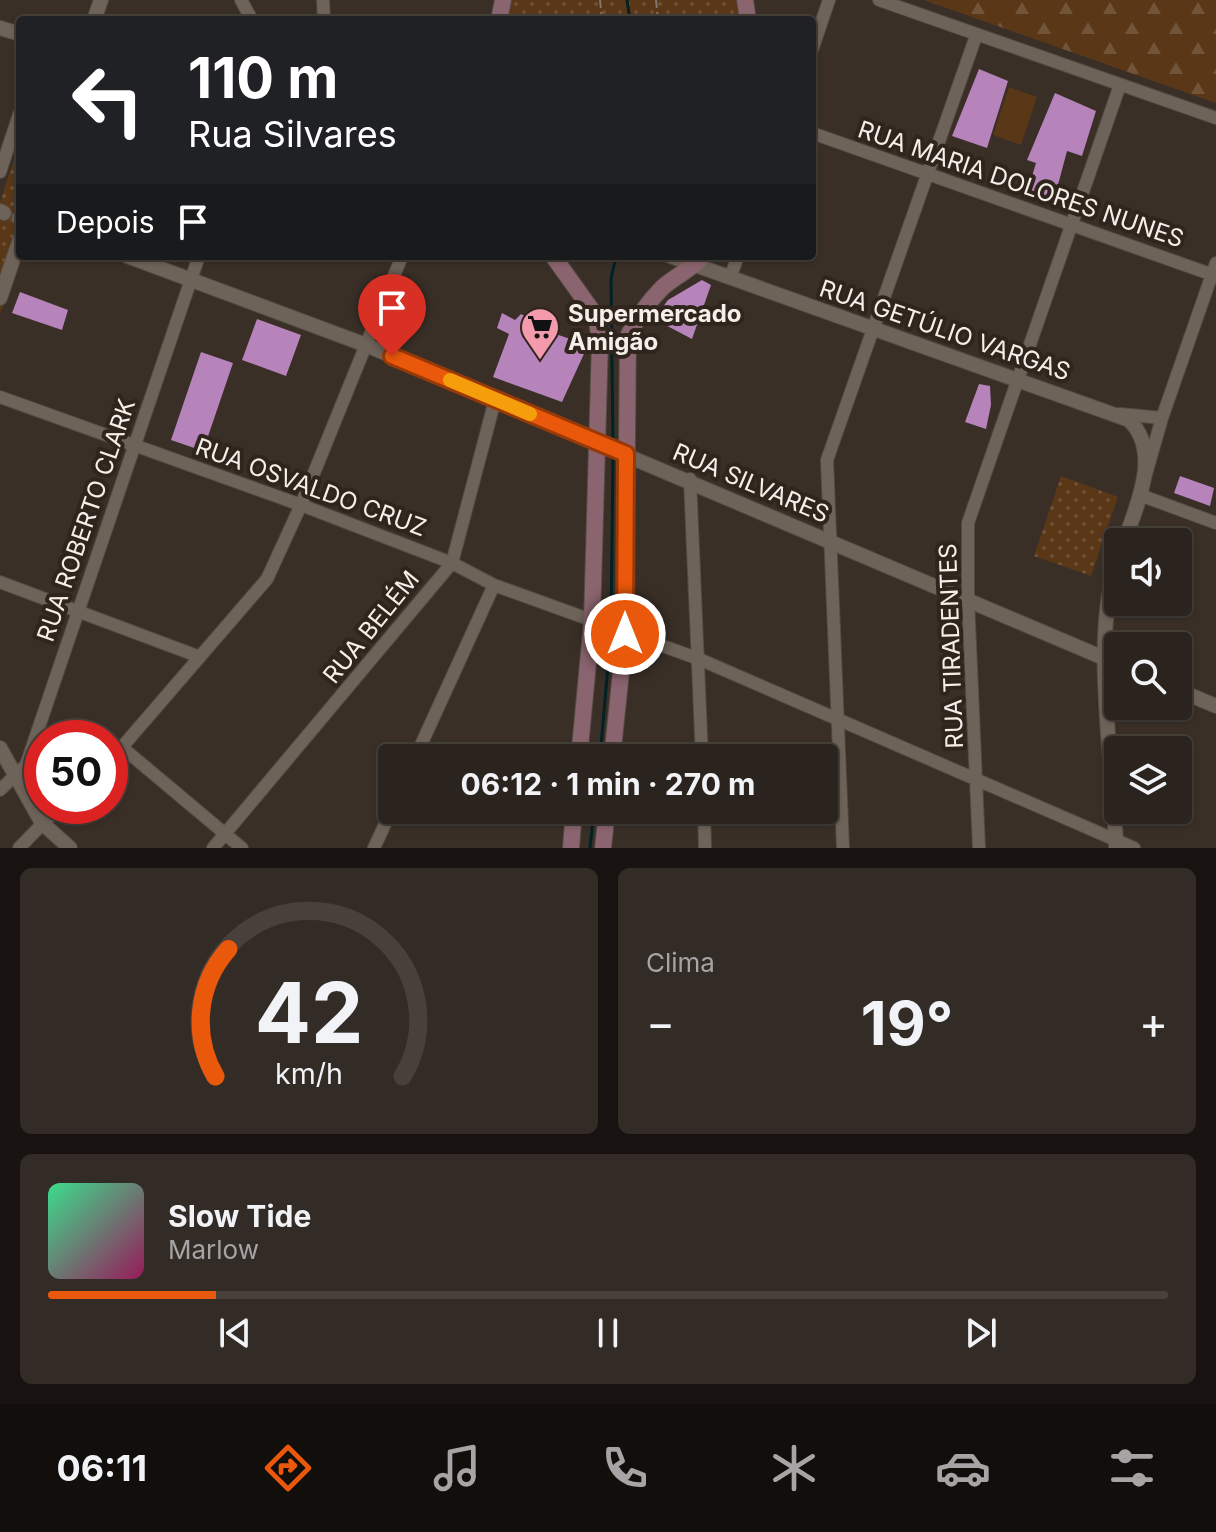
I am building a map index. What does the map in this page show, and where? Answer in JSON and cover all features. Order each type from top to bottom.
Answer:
[{"type":"main road","points":[[556,260],[596,316],[600,341],[612,448],[622,632],[613,744]]},
{"type":"main road","points":[[581,744],[598,624],[612,448],[628,336],[640,314],[664,286],[699,261]]},
{"type":"main road","points":[[571,848],[573,824]]},
{"type":"main road","points":[[603,848],[606,824]]},
{"type":"street","points":[[816,38],[829,0]]},
{"type":"street","points":[[879,0],[1216,118]]},
{"type":"street","points":[[843,848],[827,460],[976,36]]},
{"type":"street","name":"RUA TIRADENTES","points":[[979,848],[968,600],[968,523],[1120,85]]},
{"type":"street","points":[[0,172],[16,124]]},
{"type":"street","name":"RUA MARIA DOLORES NUNES","points":[[816,134],[1071,225],[1215,271]]},
{"type":"street","points":[[0,298],[16,251]]},
{"type":"street","name":"RUA SILVARES","points":[[138,260],[366,345],[690,479],[1104,659]]},
{"type":"street","name":"RUA ROBERTO CLARK","points":[[0,790],[26,765],[198,260]]},
{"type":"street","points":[[128,744],[267,579],[301,505],[400,260]]},
{"type":"street","points":[[730,278],[737,260]]},
{"type":"street","name":"RUA GETÚLIO VARGAS","points":[[699,261],[730,278],[1113,413],[1136,418],[1162,418]]},
{"type":"street","points":[[1129,528],[1162,418],[1215,271]]},
{"type":"street","name":"RUA OSVALDO CRUZ","points":[[0,397],[301,505],[452,563],[494,585],[699,659],[839,718],[1116,844],[1134,848]]},
{"type":"street","name":"RUA BELÉM","points":[[213,848],[452,563],[495,400]]},
{"type":"street","points":[[1113,413],[1129,420],[1143,441],[1146,458],[1140,495]]},
{"type":"street","points":[[690,479],[702,744]]},
{"type":"street","points":[[1140,495],[1216,523]]},
{"type":"street","points":[[0,582],[200,657]]},
{"type":"street","points":[[421,744],[494,585]]},
{"type":"street","points":[[1192,696],[1216,706]]},
{"type":"street","points":[[1113,720],[1116,844]]},
{"type":"street","points":[[0,748],[24,791]]},
{"type":"street","points":[[128,752],[242,848]]},
{"type":"street","points":[[19,848],[41,824]]},
{"type":"street","points":[[43,824],[70,848]]},
{"type":"street","points":[[374,848],[385,824]]},
{"type":"street","points":[[704,824],[705,848]]},
{"type":"green space","points":[[508,0],[740,0],[742,16],[506,16]]},
{"type":"green space","points":[[924,0],[1216,0],[1216,103]]},
{"type":"green space","points":[[1009,87],[1037,97],[1021,145],[993,135]]},
{"type":"green space","points":[[16,153],[18,260],[0,314],[0,202]]},
{"type":"green space","points":[[1061,476],[1118,497],[1107,528],[1104,528],[1104,538],[1091,576],[1034,556]]},
{"type":"building","points":[[979,69],[1008,81],[987,148],[952,136]]},
{"type":"building","points":[[1055,93],[1096,111],[1082,156],[1067,151],[1054,200],[1028,190],[1036,163],[1027,160]]},
{"type":"building","points":[[702,280],[711,285],[692,339],[654,319],[668,300]]},
{"type":"building","points":[[20,292],[68,310],[62,330],[12,313]]},
{"type":"building","name":"Supermercado Amigão","points":[[502,313],[515,320],[521,314],[534,321],[535,327],[588,345],[562,402],[493,377],[509,334],[497,328]]},
{"type":"building","points":[[257,319],[301,335],[286,376],[242,360]]},
{"type":"building","points":[[201,352],[233,363],[203,451],[171,440]]},
{"type":"building","points":[[979,384],[990,386],[991,405],[986,429],[965,422]]},
{"type":"building","points":[[1180,476],[1214,488],[1210,506],[1174,493]]},
{"type":"waterway","points":[[627,0],[629,16]]},
{"type":"waterway","points":[[613,444],[611,279],[615,260]]},
{"type":"waterway","points":[[611,624],[613,455]]},
{"type":"waterway","points":[[601,744],[611,631]]},
{"type":"waterway","points":[[590,848],[593,824]]},
{"type":"slow traffic","points":[[450,380],[530,414]]},
{"type":"place","name":"Supermercado Amigão","points":[[540,361]]},
{"type":"route","points":[[392,356],[626,454],[625,634]]}]
